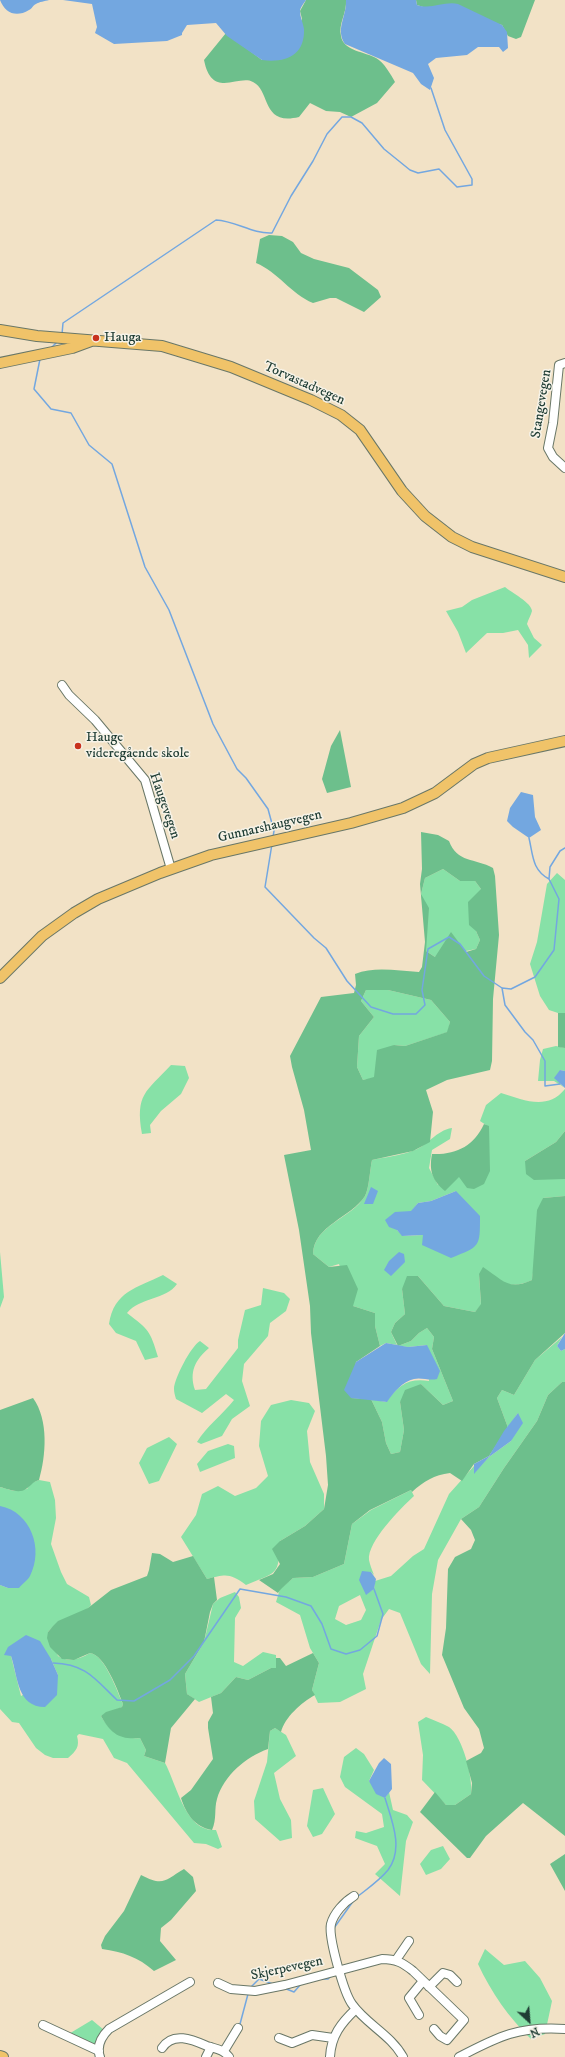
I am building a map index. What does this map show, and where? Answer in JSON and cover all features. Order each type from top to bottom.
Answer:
[{"type":"main road","name":"Torvastadvegen","points":[[0,330],[37,336],[146,344],[177,350],[258,378],[323,405],[345,418],[360,430],[402,491],[425,516],[443,531],[468,546],[565,577]]},
{"type":"main road","points":[[0,363],[72,348],[92,340]]},
{"type":"main road","name":"Gunnarshaugvegen","points":[[0,978],[42,936],[74,913],[98,899],[171,869],[218,853],[389,813],[435,793],[474,764],[488,758],[565,741]]},
{"type":"street","name":"Stangevegen","points":[[565,363],[559,365],[553,423],[548,448],[553,457],[565,468]]},
{"type":"street","name":"Haugevegen","points":[[62,685],[69,695],[99,725],[145,780],[171,869]]},
{"type":"street","points":[[354,1896],[336,1913],[331,1923],[331,1937],[339,1970],[347,1995],[356,2009],[393,2044],[403,2057]]},
{"type":"street","points":[[409,1941],[396,1960],[409,1968],[461,2016],[464,2021],[447,2040],[440,2036],[434,2029]]},
{"type":"street","name":"Skjerpevegen","points":[[218,1983],[231,1988],[256,1991],[382,1960],[396,1960]]},
{"type":"street","points":[[419,2015],[409,1998],[426,1984],[443,1973],[450,1975],[457,1982]]},
{"type":"street","points":[[43,2025],[99,2054],[100,2041],[109,2029],[190,1982]]},
{"type":"street","points":[[330,2057],[333,2038],[343,2022],[356,2009]]},
{"type":"street","points":[[459,2057],[494,2039],[514,2031],[543,2027],[565,2028]]},
{"type":"street","points":[[162,2048],[164,2044],[178,2037],[187,2038],[226,2054],[238,2028]]},
{"type":"street","points":[[279,2038],[292,2043],[312,2035],[333,2038]]},
{"type":"street","points":[[206,2057],[211,2047]]},
{"type":"green space","points":[[306,0],[346,0],[340,32],[343,41],[350,48],[372,56],[382,62],[395,82],[377,103],[351,117],[340,112],[326,111],[310,103],[299,117],[278,117],[268,106],[259,86],[253,82],[247,80],[226,83],[219,82],[213,79],[208,72],[204,60],[226,33],[262,60],[283,59],[302,19],[300,11]]},
{"type":"green space","points":[[416,0],[535,0],[521,37],[516,39],[508,36],[502,25],[423,7],[417,5]]},
{"type":"green space","points":[[269,235],[282,236],[293,242],[301,253],[314,259],[349,268],[378,290],[381,297],[364,312],[336,298],[330,298],[313,303],[305,299],[271,272],[256,263],[260,239]]},
{"type":"green space","points":[[505,587],[525,601],[531,608],[532,611],[527,624],[534,638],[542,645],[529,658],[528,645],[518,630],[503,633],[487,633],[466,653],[458,632],[446,611],[462,607],[472,600]]},
{"type":"green space","points":[[340,730],[351,787],[327,793],[322,779],[331,746]]},
{"type":"green space","points":[[421,832],[438,835],[449,841],[452,848],[462,857],[493,868],[495,876],[499,935],[493,999],[492,1061],[490,1070],[447,1080],[426,1090],[433,1112],[430,1142],[413,1151],[372,1160],[365,1196],[359,1204],[326,1229],[315,1244],[313,1254],[329,1267],[347,1265],[358,1289],[353,1306],[375,1313],[375,1326],[380,1346],[356,1362],[351,1398],[371,1399],[382,1422],[386,1443],[391,1454],[400,1452],[404,1430],[400,1402],[405,1390],[421,1384],[443,1405],[453,1401],[432,1349],[434,1337],[427,1328],[411,1341],[398,1346],[391,1332],[395,1323],[405,1314],[402,1289],[407,1276],[418,1276],[444,1306],[475,1312],[481,1304],[479,1274],[483,1267],[501,1280],[511,1284],[524,1283],[532,1280],[537,1210],[543,1198],[565,1196],[565,1333],[535,1360],[514,1395],[502,1390],[497,1398],[507,1425],[507,1429],[489,1456],[474,1464],[462,1481],[450,1473],[439,1475],[425,1482],[412,1492],[411,1490],[370,1510],[352,1524],[344,1564],[313,1577],[293,1578],[278,1593],[259,1580],[273,1574],[280,1564],[272,1549],[280,1541],[305,1526],[324,1509],[328,1485],[326,1456],[311,1333],[310,1306],[299,1230],[284,1155],[311,1150],[304,1110],[290,1056],[321,997],[354,993],[356,985],[355,974],[370,970],[419,972],[422,967],[425,942],[420,884],[422,869]],"holes":[[[443,869],[460,881],[475,881],[481,889],[468,902],[469,925],[476,931],[480,940],[476,949],[466,952],[451,932],[435,957],[426,951],[429,908],[421,894],[425,878]],[[366,990],[388,990],[431,1000],[450,1022],[447,1032],[405,1046],[394,1045],[377,1050],[374,1077],[363,1080],[357,1067],[359,1036],[374,1017],[361,1001]]]},
{"type":"green space","points":[[443,869],[460,881],[475,881],[481,889],[476,931],[480,940],[476,949],[435,957],[426,951],[426,928],[421,894],[425,878]]},
{"type":"green space","points":[[557,873],[565,880],[565,1013],[561,1014],[549,1010],[540,996],[530,964],[537,942],[547,884]]},
{"type":"green space","points":[[366,990],[388,990],[431,1000],[450,1022],[448,1032],[405,1046],[394,1045],[374,1078],[363,1080],[357,1067],[359,1036],[374,1017],[361,1001]]},
{"type":"green space","points":[[558,1013],[565,1013],[565,1048],[558,1047]]},
{"type":"green space","points":[[556,1046],[565,1048],[565,1071],[560,1070],[560,1084],[565,1088],[554,1081],[538,1081],[540,1060],[543,1049]]},
{"type":"green space","points":[[171,1065],[185,1066],[189,1078],[181,1094],[161,1111],[150,1125],[151,1133],[142,1134],[140,1110],[144,1095]]},
{"type":"green space","points":[[565,1089],[565,1131],[556,1142],[525,1161],[565,1179],[565,1196],[543,1198],[532,1280],[525,1283],[512,1285],[499,1282],[479,1274],[481,1305],[475,1312],[444,1306],[418,1276],[402,1289],[405,1314],[395,1323],[391,1332],[397,1345],[386,1343],[380,1346],[375,1326],[375,1313],[353,1306],[339,1264],[329,1267],[313,1254],[315,1244],[326,1229],[351,1211],[365,1196],[372,1160],[402,1154],[417,1149],[446,1129],[452,1128],[450,1139],[432,1150],[429,1168],[438,1185],[489,1127],[480,1121],[486,1105],[501,1093],[535,1102],[551,1100]],"holes":[[[456,1191],[423,1235],[403,1236],[397,1230],[395,1212],[411,1212],[418,1203],[431,1201]]]},
{"type":"green space","points":[[484,1124],[489,1126],[490,1171],[484,1184],[474,1189],[467,1188],[459,1177],[445,1191],[432,1175],[432,1154],[449,1153],[463,1148],[475,1138]]},
{"type":"green space","points":[[565,1131],[565,1179],[534,1180],[526,1174],[525,1161],[556,1142]]},
{"type":"green space","points":[[0,1252],[4,1297],[0,1308]]},
{"type":"green space","points":[[163,1275],[177,1284],[166,1293],[139,1304],[127,1313],[148,1331],[153,1341],[158,1357],[145,1360],[136,1341],[116,1333],[109,1324],[116,1304],[121,1297]]},
{"type":"green space","points":[[263,1288],[284,1293],[290,1299],[286,1311],[270,1323],[268,1336],[244,1364],[242,1381],[250,1406],[232,1419],[222,1436],[201,1444],[197,1442],[209,1426],[234,1400],[226,1394],[202,1413],[176,1399],[174,1389],[177,1378],[192,1349],[200,1341],[209,1348],[200,1357],[194,1367],[193,1384],[195,1390],[206,1389],[238,1348],[238,1340],[245,1310],[261,1305]]},
{"type":"green space","points":[[427,1328],[434,1337],[432,1349],[453,1401],[443,1405],[421,1384],[400,1402],[404,1430],[400,1452],[391,1454],[386,1443],[382,1422],[371,1399],[386,1402],[395,1391],[404,1384],[422,1380],[429,1381],[427,1345],[408,1347],[398,1346],[411,1341]]},
{"type":"green space","points":[[562,1337],[557,1346],[561,1351],[565,1349],[565,1382],[562,1382],[548,1395],[537,1421],[479,1507],[461,1519],[438,1560],[432,1594],[430,1674],[421,1664],[400,1613],[389,1609],[381,1620],[363,1674],[366,1689],[340,1702],[318,1703],[312,1690],[319,1663],[310,1648],[300,1615],[276,1602],[280,1589],[293,1578],[313,1577],[344,1564],[352,1524],[371,1510],[411,1490],[414,1496],[386,1526],[373,1544],[369,1560],[374,1575],[371,1572],[366,1594],[374,1589],[375,1581],[391,1576],[413,1556],[424,1549],[449,1494],[474,1466],[474,1473],[489,1457],[511,1441],[518,1413],[507,1429],[507,1425],[497,1398],[502,1390],[514,1395],[535,1360]],"holes":[[[360,1595],[366,1610],[361,1620],[346,1625],[335,1619],[339,1606]]]},
{"type":"green space","points":[[562,1382],[565,1382],[565,1836],[523,1803],[486,1836],[470,1858],[467,1858],[420,1812],[435,1792],[446,1805],[455,1805],[471,1794],[472,1783],[466,1761],[481,1753],[484,1748],[479,1729],[464,1708],[442,1655],[446,1628],[448,1569],[455,1557],[471,1549],[475,1540],[471,1530],[461,1519],[479,1507],[537,1421],[548,1395]]},
{"type":"green space","points":[[33,1398],[42,1417],[45,1438],[39,1480],[26,1489],[13,1491],[0,1487],[0,1410]]},
{"type":"green space","points":[[291,1400],[309,1403],[315,1411],[307,1431],[310,1462],[324,1494],[324,1509],[305,1526],[280,1541],[279,1561],[277,1567],[270,1575],[246,1585],[236,1578],[228,1576],[219,1576],[207,1579],[181,1537],[196,1515],[202,1494],[218,1486],[235,1496],[256,1488],[268,1476],[259,1446],[261,1421],[271,1405]]},
{"type":"green space","points":[[169,1437],[177,1444],[159,1481],[149,1484],[139,1463],[147,1448]]},
{"type":"green space","points":[[228,1444],[234,1446],[235,1458],[200,1472],[197,1464],[208,1451]]},
{"type":"green space","points":[[39,1480],[50,1482],[55,1500],[56,1518],[51,1544],[67,1584],[89,1597],[91,1605],[82,1613],[59,1622],[48,1632],[58,1656],[70,1660],[90,1653],[101,1660],[110,1674],[123,1704],[122,1707],[101,1716],[104,1721],[113,1730],[123,1736],[128,1738],[140,1738],[146,1750],[144,1756],[165,1763],[180,1799],[190,1817],[204,1828],[216,1830],[222,1847],[218,1849],[206,1844],[194,1843],[127,1763],[114,1758],[103,1739],[79,1734],[77,1736],[78,1746],[68,1758],[53,1758],[45,1755],[36,1748],[19,1723],[12,1722],[0,1709],[0,1585],[8,1588],[0,1506],[0,1487],[14,1491],[27,1489],[31,1483]],"holes":[[[11,1656],[51,1659],[58,1675],[21,1696]]]},
{"type":"green space","points":[[152,1553],[160,1554],[173,1562],[193,1556],[207,1579],[214,1577],[217,1600],[213,1604],[210,1612],[204,1642],[185,1674],[187,1694],[195,1699],[171,1728],[165,1763],[144,1756],[146,1750],[140,1738],[122,1737],[108,1727],[101,1716],[106,1712],[122,1707],[123,1704],[110,1674],[101,1660],[96,1655],[90,1653],[74,1660],[62,1659],[50,1647],[47,1638],[48,1632],[58,1621],[88,1608],[111,1590],[147,1576]]},
{"type":"green space","points":[[235,1592],[239,1597],[241,1608],[235,1618],[234,1662],[243,1666],[263,1652],[276,1655],[276,1668],[271,1668],[248,1680],[236,1677],[221,1693],[199,1702],[187,1694],[185,1674],[204,1642],[213,1604],[220,1598]]},
{"type":"green space","points":[[313,1653],[319,1663],[312,1690],[315,1695],[294,1711],[286,1721],[281,1732],[275,1728],[270,1731],[268,1749],[244,1762],[230,1775],[220,1790],[217,1799],[212,1830],[196,1823],[186,1809],[181,1798],[191,1790],[213,1759],[208,1728],[208,1722],[213,1713],[211,1697],[221,1693],[236,1677],[248,1680],[271,1668],[276,1668],[276,1658],[280,1658],[286,1666]]},
{"type":"green space","points":[[426,1717],[449,1727],[459,1739],[463,1748],[469,1768],[471,1794],[455,1805],[446,1805],[422,1780],[423,1755],[418,1722]]},
{"type":"green space","points":[[275,1728],[286,1735],[296,1756],[274,1773],[280,1799],[291,1820],[292,1838],[280,1841],[255,1819],[254,1801],[267,1762],[270,1731]]},
{"type":"green space","points":[[356,1748],[364,1754],[374,1770],[369,1781],[385,1798],[389,1792],[393,1810],[407,1815],[413,1822],[406,1841],[400,1896],[375,1874],[385,1864],[377,1846],[355,1838],[356,1831],[366,1833],[384,1827],[382,1814],[345,1787],[340,1777],[344,1757]]},
{"type":"green space","points":[[323,1788],[335,1814],[322,1834],[313,1837],[307,1826],[313,1790]]},
{"type":"green space","points":[[443,1846],[450,1859],[441,1869],[426,1875],[420,1864],[431,1850]]},
{"type":"green space","points":[[565,1854],[565,1891],[550,1864]]},
{"type":"green space","points":[[184,1869],[193,1877],[196,1891],[171,1920],[161,1928],[160,1941],[176,1960],[154,1971],[142,1962],[130,1956],[102,1949],[101,1945],[105,1936],[124,1911],[141,1875],[155,1881],[164,1881]]},
{"type":"green space","points":[[485,1949],[504,1965],[525,1961],[540,1978],[552,2001],[545,2034],[531,2039],[501,2004],[478,1964]]},
{"type":"green space","points":[[92,2020],[104,2030],[96,2045],[67,2035]]},
{"type":"water","points":[[0,0],[49,0],[37,3],[30,9],[20,14],[15,14],[8,11]]},
{"type":"water","points":[[63,0],[306,0],[300,11],[304,29],[301,46],[292,56],[286,59],[270,61],[262,60],[227,36],[216,23],[187,25],[182,35],[167,41],[114,44],[95,33],[97,27],[92,4]]},
{"type":"water","points":[[346,0],[416,0],[417,5],[427,7],[453,3],[458,4],[502,25],[507,32],[508,48],[503,52],[499,47],[478,47],[467,55],[436,58],[428,64],[434,78],[430,90],[421,84],[413,73],[345,44],[342,38],[341,28]]},
{"type":"water","points":[[521,792],[533,795],[535,817],[541,830],[529,838],[507,821],[510,808]]},
{"type":"water","points":[[560,1070],[565,1071],[565,1088],[554,1078]]},
{"type":"water","points":[[371,1187],[378,1191],[373,1204],[364,1204]]},
{"type":"water","points":[[456,1191],[480,1216],[480,1234],[473,1248],[451,1258],[422,1245],[423,1235],[402,1236],[397,1230],[389,1227],[385,1220],[395,1212],[411,1211],[418,1203],[431,1201]]},
{"type":"water","points":[[399,1252],[404,1254],[405,1262],[391,1276],[384,1270],[389,1261]]},
{"type":"water","points":[[565,1333],[565,1349],[561,1351],[557,1346]]},
{"type":"water","points":[[386,1343],[408,1347],[427,1345],[440,1371],[437,1379],[410,1380],[399,1388],[387,1402],[351,1398],[344,1390],[356,1362]]},
{"type":"water","points":[[518,1413],[523,1423],[511,1441],[489,1457],[474,1474],[474,1464],[489,1456],[504,1431]]},
{"type":"water","points":[[0,1506],[11,1510],[20,1516],[32,1533],[35,1544],[36,1555],[34,1565],[29,1578],[19,1588],[8,1588],[0,1585]]},
{"type":"water","points":[[362,1571],[371,1572],[376,1579],[374,1589],[366,1595],[359,1580]]},
{"type":"water","points":[[26,1635],[40,1641],[51,1659],[58,1675],[57,1695],[45,1707],[36,1706],[29,1702],[24,1696],[17,1681],[11,1656],[4,1655],[8,1647]]},
{"type":"water","points":[[384,1758],[391,1764],[392,1789],[385,1798],[376,1794],[369,1781],[379,1763]]},
{"type":"waterway","points":[[62,334],[63,323],[216,220],[258,232],[272,233],[291,196],[313,161],[327,134],[342,117],[351,117],[362,123],[384,149],[410,170],[418,173],[439,169],[457,187],[472,185],[472,179],[445,130],[431,88]]},
{"type":"waterway","points":[[51,348],[57,342]]},
{"type":"waterway","points":[[40,359],[34,389],[51,409],[71,413],[89,445],[112,464],[145,567],[169,610],[213,724],[237,769],[246,778],[268,809],[274,831],[273,837]]},
{"type":"waterway","points":[[529,838],[536,867],[549,879]]},
{"type":"waterway","points":[[272,844],[265,887],[314,938],[326,948],[347,981],[371,1007],[393,1014],[416,1014],[425,1005],[422,990],[428,949],[449,937],[460,944],[484,976],[502,988],[511,989],[535,977],[554,950],[559,899],[549,879],[550,867],[560,851],[565,848]]},
{"type":"waterway","points":[[502,988],[505,1005],[525,1032],[533,1040],[545,1061],[545,1086],[560,1084]]},
{"type":"waterway","points":[[53,1663],[74,1666],[89,1674],[117,1700],[134,1701],[170,1680],[194,1656],[240,1589],[286,1597],[311,1606],[322,1624],[331,1649],[346,1654],[360,1650],[377,1636],[383,1614],[374,1589]]},
{"type":"waterway","points":[[357,1897],[385,1874],[393,1862],[396,1844],[395,1835],[385,1798]]},
{"type":"waterway","points":[[334,1928],[354,1900]]},
{"type":"waterway","points":[[321,1979],[328,1979],[330,1977]]},
{"type":"waterway","points":[[250,1988],[259,1979],[273,1984]]},
{"type":"waterway","points":[[284,1988],[294,1992],[301,1984]]},
{"type":"waterway","points":[[240,2024],[248,1994]]},
{"type":"place","name":"Hauga","points":[[96,338]]},
{"type":"place","name":"Hauge videregående skole","points":[[78,746]]}]
